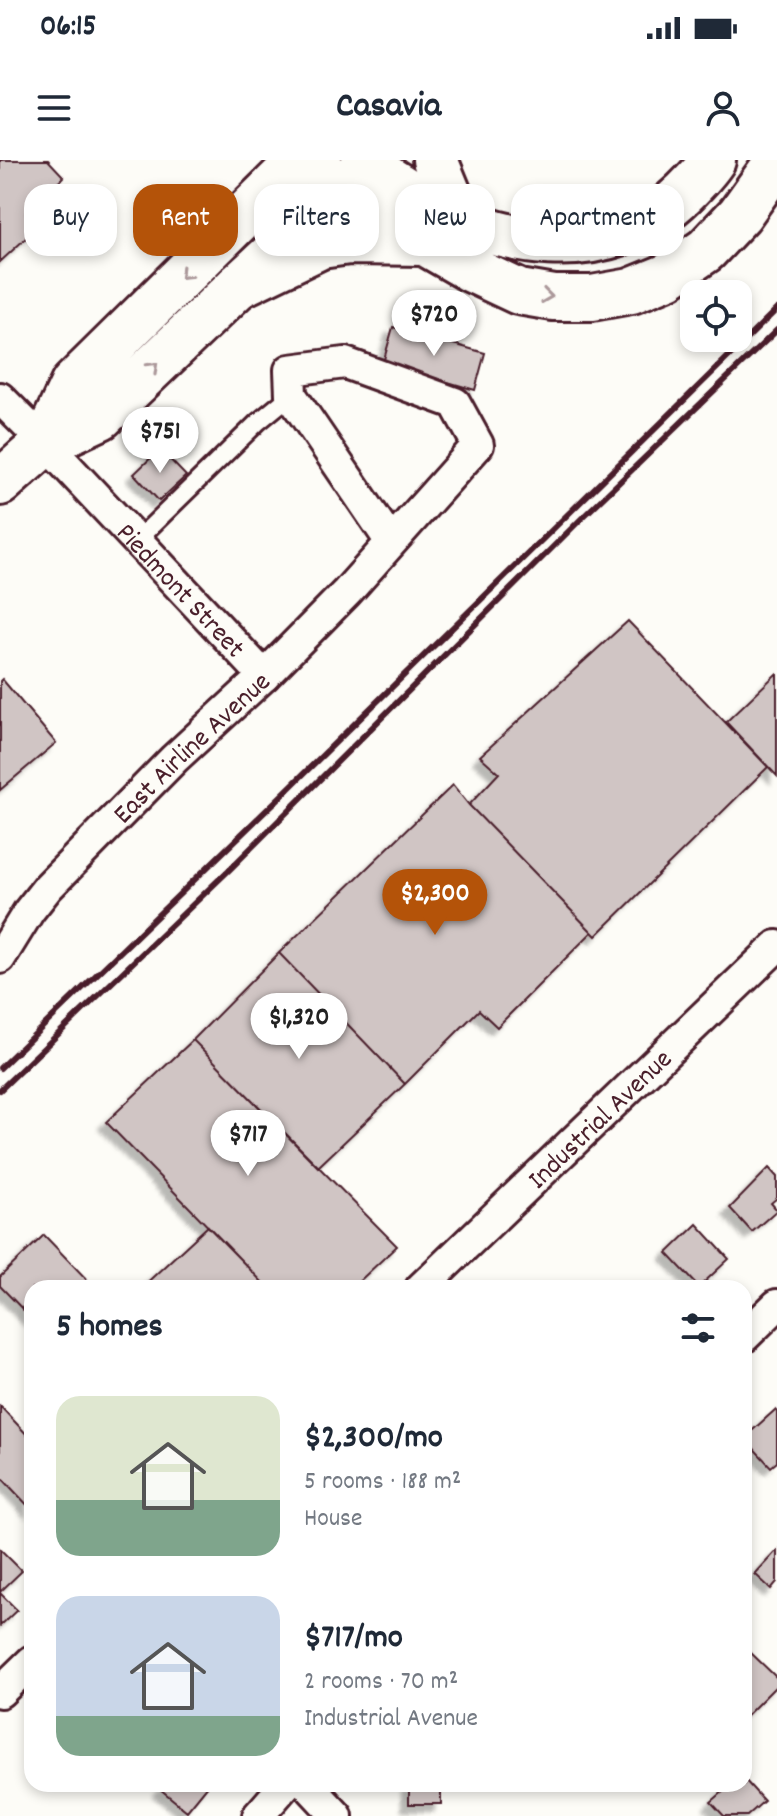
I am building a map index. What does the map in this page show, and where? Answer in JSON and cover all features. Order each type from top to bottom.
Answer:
[{"type":"main road","points":[[45,443],[73,384],[300,160]]},
{"type":"main road","points":[[435,160],[445,184]]},
{"type":"main road","points":[[495,234],[525,241],[571,243],[606,238],[651,220],[676,201],[713,160]]},
{"type":"main road","points":[[448,256],[519,292],[554,298],[592,298],[631,291],[668,276],[706,250],[740,214],[777,162]]},
{"type":"main road","points":[[0,483],[45,443],[101,417],[238,286],[352,167]]},
{"type":"main road","points":[[352,167],[395,188]]},
{"type":"main road","points":[[352,167],[395,212]]},
{"type":"main road","points":[[238,286],[321,246],[349,242],[395,243]]},
{"type":"street","name":"East Airline Avenue","points":[[0,958],[48,887],[174,759],[264,676],[347,592],[478,445],[455,403],[345,363],[290,370],[291,395]]},
{"type":"street","points":[[291,395],[391,542]]},
{"type":"street","name":"Piedmont Street","points":[[0,398],[264,676]]},
{"type":"street","name":"Industrial Avenue","points":[[429,1280],[777,946]]},
{"type":"street","points":[[752,1329],[777,1305]]},
{"type":"street","points":[[0,1692],[24,1669]]},
{"type":"street","points":[[258,1816],[279,1792]]},
{"type":"street","points":[[314,1792],[337,1816]]},
{"type":"lane","points":[[137,540],[258,422],[291,395]]},
{"type":"building","points":[[0,160],[48,160],[64,177],[57,184],[24,184],[24,240],[0,262]]},
{"type":"building","points":[[393,327],[485,353],[475,390],[383,363]]},
{"type":"building","points":[[160,449],[186,476],[159,501],[134,474]]},
{"type":"building","points":[[628,621],[768,767],[596,936],[469,805],[499,773],[480,756]]},
{"type":"building","points":[[777,673],[777,776],[726,722]]},
{"type":"building","points":[[2,679],[56,743],[0,790],[0,681]]},
{"type":"building","points":[[453,785],[592,932],[497,1027],[479,1010],[405,1084],[279,953]]},
{"type":"building","points":[[279,953],[405,1084],[318,1167],[193,1040]]},
{"type":"building","points":[[193,1040],[397,1246],[361,1280],[260,1280],[106,1122]]},
{"type":"building","points":[[769,1168],[777,1177],[777,1198],[771,1203],[777,1210],[752,1232],[730,1208]]},
{"type":"building","points":[[697,1224],[729,1259],[706,1280],[692,1280],[667,1253]]},
{"type":"building","points":[[208,1226],[260,1280],[150,1280]]},
{"type":"building","points":[[44,1235],[87,1280],[24,1280],[24,1311],[0,1286],[0,1277]]},
{"type":"building","points":[[0,1406],[24,1432],[24,1502],[0,1476]]},
{"type":"building","points":[[775,1410],[777,1412],[777,1462],[771,1467],[752,1447],[752,1431]]},
{"type":"building","points":[[0,1549],[22,1571],[0,1592]]},
{"type":"building","points":[[777,1550],[777,1582],[771,1589],[755,1574]]},
{"type":"building","points":[[0,1593],[17,1610],[0,1626]]},
{"type":"building","points":[[752,1654],[777,1678],[777,1685],[752,1710]]},
{"type":"building","points":[[752,1788],[764,1801],[747,1816],[724,1816],[711,1802],[723,1792],[752,1792]]},
{"type":"building","points":[[164,1792],[202,1792],[187,1811]]},
{"type":"building","points":[[409,1792],[441,1792],[441,1804],[409,1804]]},
{"type":"railway","points":[[0,1068],[777,309]]},
{"type":"railway","points":[[0,1090],[231,868],[581,519],[777,330]]}]
